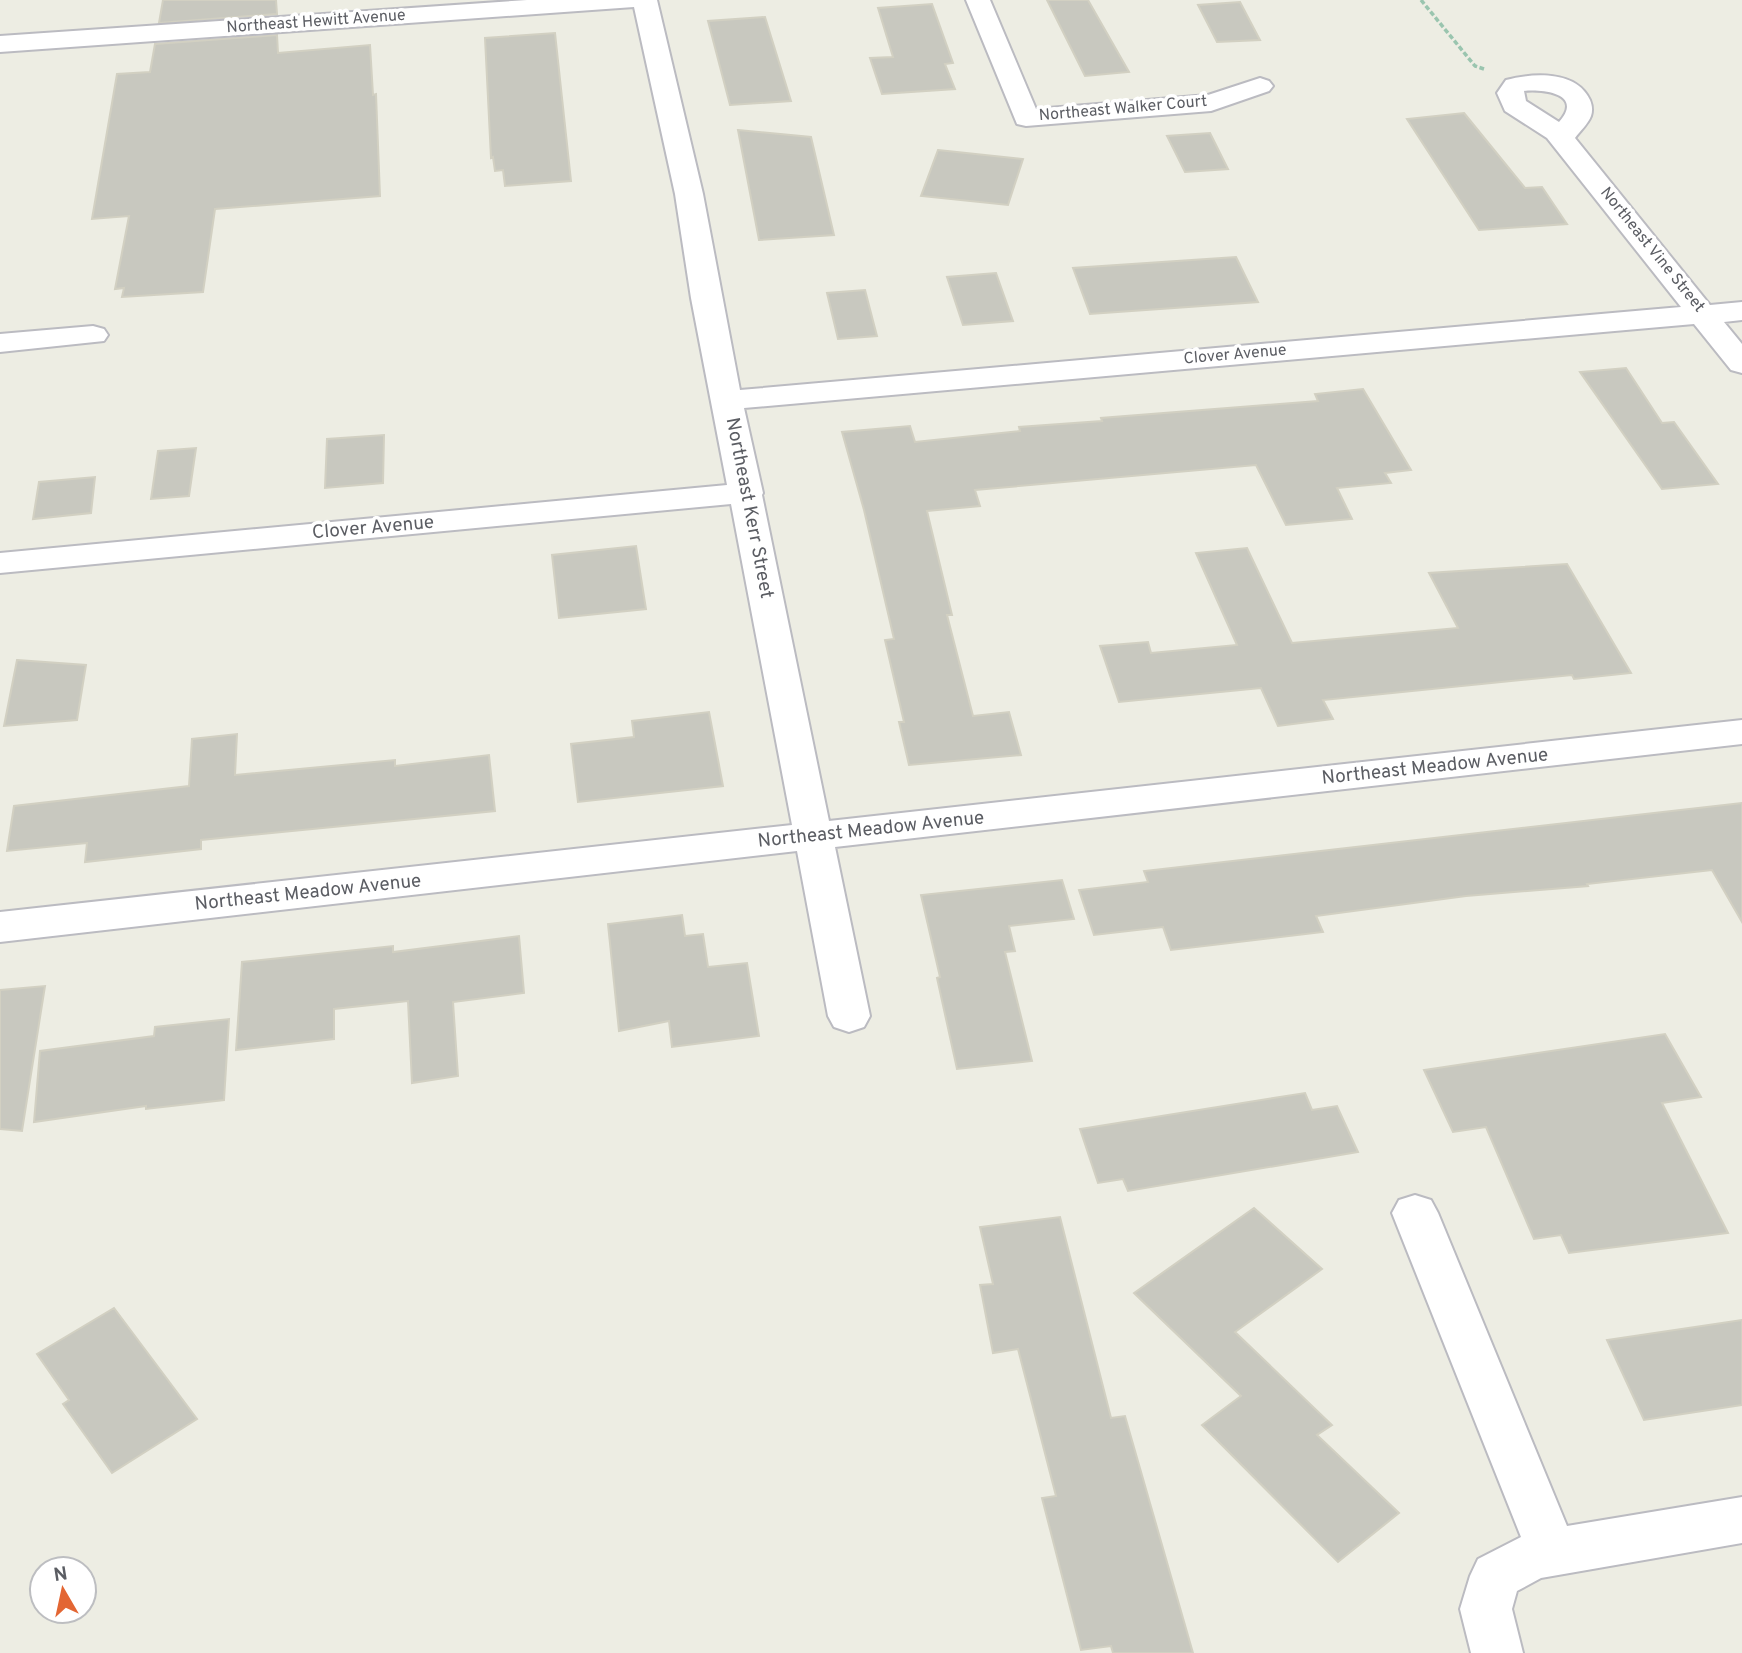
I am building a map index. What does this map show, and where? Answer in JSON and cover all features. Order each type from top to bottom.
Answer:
[{"type":"street","name":"Northeast Hewitt Avenue","points":[[0,44],[632,0]]},
{"type":"street","name":"Northeast Kerr Street","points":[[645,0],[689,194],[706,298],[747,493],[849,1016]]},
{"type":"street","name":"Northeast Walker Court","points":[[978,0],[1026,118],[1211,103],[1260,86]]},
{"type":"street","name":"Northeast Vine Street","points":[[1533,82],[1515,85],[1510,93],[1514,105],[1556,132],[1742,364]]},
{"type":"street","points":[[1533,82],[1566,89],[1576,98],[1580,108],[1578,116],[1569,124],[1561,138]]},
{"type":"street","name":"Clover Avenue","points":[[727,400],[1742,311]]},
{"type":"street","points":[[0,343],[93,335]]},
{"type":"street","name":"Clover Avenue","points":[[0,563],[747,493]]},
{"type":"street","name":"Northeast Meadow Avenue","points":[[0,927],[1742,732]]},
{"type":"street","points":[[1415,1213],[1552,1552]]},
{"type":"street","points":[[1497,1653],[1486,1609],[1496,1576],[1531,1557],[1742,1520]]},
{"type":"path","points":[[1421,0],[1475,66],[1533,82]]},
{"type":"building","points":[[163,0],[276,0],[277,14],[159,23]]},
{"type":"building","points":[[1047,0],[1088,0],[1129,72],[1085,76]]},
{"type":"building","points":[[1240,2],[1260,40],[1217,42],[1198,5]]},
{"type":"building","points":[[932,4],[953,63],[945,64],[955,89],[882,94],[870,58],[893,57],[878,8]]},
{"type":"building","points":[[765,17],[791,101],[730,105],[708,21]]},
{"type":"building","points":[[555,33],[571,181],[505,186],[503,170],[495,171],[493,157],[491,158],[485,38]]},
{"type":"building","points":[[277,35],[278,53],[370,45],[373,95],[376,94],[380,196],[215,209],[203,292],[122,297],[124,288],[115,289],[129,216],[92,219],[117,74],[150,72],[155,44]]},
{"type":"building","points":[[1464,113],[1525,188],[1542,187],[1567,224],[1479,230],[1407,119]]},
{"type":"building","points":[[738,130],[811,137],[834,235],[759,240]]},
{"type":"building","points":[[1210,133],[1228,169],[1185,172],[1167,136]]},
{"type":"building","points":[[938,150],[1023,159],[1008,205],[921,196]]},
{"type":"building","points":[[1236,257],[1258,302],[1090,314],[1073,268]]},
{"type":"building","points":[[996,273],[1013,321],[963,325],[947,277]]},
{"type":"building","points":[[865,290],[877,336],[838,339],[827,293]]},
{"type":"building","points":[[1626,368],[1662,423],[1674,422],[1718,484],[1662,489],[1580,372]]},
{"type":"building","points":[[1363,389],[1411,470],[1385,473],[1391,483],[1337,488],[1352,519],[1286,525],[1256,465],[975,490],[980,506],[927,511],[952,615],[947,615],[973,716],[1009,712],[1021,755],[909,765],[899,722],[904,722],[885,640],[894,639],[864,510],[842,432],[910,426],[915,442],[1020,431],[1019,427],[1102,421],[1101,418],[1318,401],[1315,394]]},
{"type":"building","points":[[384,435],[383,483],[325,488],[327,439]]},
{"type":"building","points":[[196,448],[189,496],[151,499],[158,451]]},
{"type":"building","points":[[95,477],[91,513],[33,519],[39,482]]},
{"type":"building","points":[[636,546],[646,609],[559,618],[552,555]]},
{"type":"building","points":[[1247,548],[1292,643],[1458,628],[1429,573],[1567,564],[1631,673],[1574,679],[1572,675],[1323,700],[1333,719],[1278,726],[1261,688],[1119,702],[1100,646],[1148,642],[1151,653],[1237,645],[1196,553]]},
{"type":"building","points":[[17,660],[86,665],[77,720],[4,726]]},
{"type":"building","points":[[709,712],[723,786],[578,802],[571,744],[634,737],[632,721]]},
{"type":"building","points":[[237,734],[235,775],[395,760],[395,766],[489,755],[495,811],[201,840],[201,849],[85,862],[87,843],[7,851],[14,806],[189,786],[192,739]]},
{"type":"building","points":[[1742,803],[1742,922],[1712,870],[1587,884],[1588,886],[1466,896],[1316,916],[1323,932],[1171,950],[1163,927],[1094,935],[1079,890],[1148,882],[1144,871]]},
{"type":"building","points":[[1062,880],[1074,919],[1009,926],[1015,951],[1005,952],[1032,1061],[957,1069],[921,895]]},
{"type":"building","points":[[682,915],[685,936],[703,934],[708,967],[747,963],[759,1036],[672,1047],[669,1021],[619,1031],[608,924]]},
{"type":"building","points":[[519,936],[524,993],[453,1002],[458,1076],[412,1083],[408,1001],[334,1009],[334,1039],[236,1050],[242,962],[393,946],[393,952]]},
{"type":"building","points":[[45,986],[22,1131],[0,1129],[0,990]]},
{"type":"building","points":[[229,1019],[224,1100],[146,1109],[146,1106],[34,1122],[40,1051],[154,1036],[155,1027]]},
{"type":"building","points":[[1665,1034],[1701,1097],[1662,1103],[1728,1233],[1569,1253],[1561,1235],[1534,1239],[1486,1127],[1453,1132],[1424,1070]]},
{"type":"building","points":[[1305,1093],[1312,1110],[1337,1106],[1358,1152],[1128,1191],[1123,1179],[1098,1183],[1080,1129]]},
{"type":"building","points":[[1254,1208],[1322,1269],[1235,1332],[1332,1425],[1317,1435],[1399,1513],[1338,1562],[1202,1425],[1241,1396],[1134,1293]]},
{"type":"building","points":[[1060,1217],[1111,1418],[1125,1416],[1193,1653],[1113,1653],[1111,1646],[1081,1650],[1042,1498],[1056,1496],[1018,1349],[993,1353],[980,1285],[993,1284],[980,1227]]},
{"type":"building","points":[[114,1308],[197,1419],[112,1473],[63,1404],[69,1400],[37,1354]]},
{"type":"building","points":[[1742,1320],[1742,1405],[1644,1420],[1607,1340]]}]
